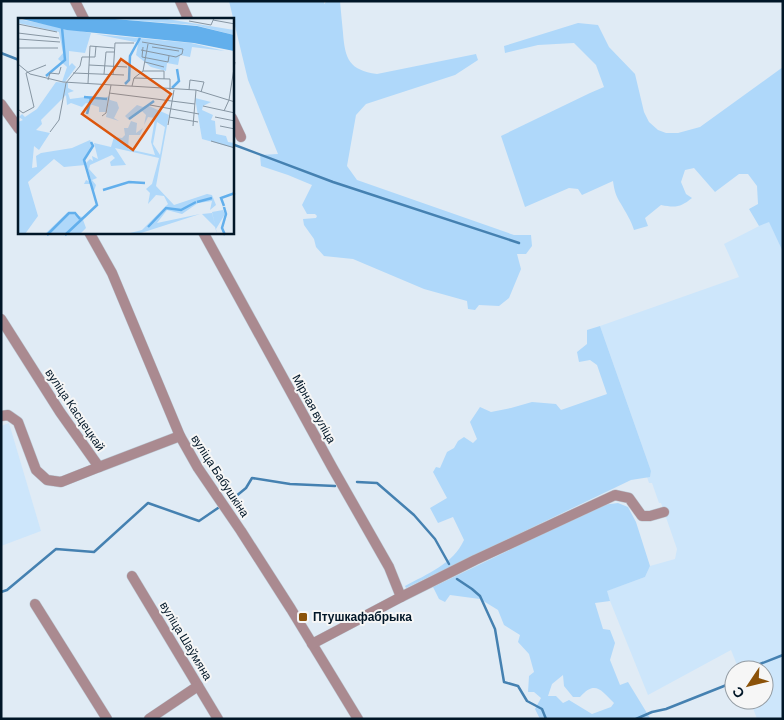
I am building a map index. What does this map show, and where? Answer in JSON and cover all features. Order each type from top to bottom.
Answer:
[{"type":"street","points":[[75,1],[84,18]]},
{"type":"street","points":[[180,1],[188,18]]},
{"type":"street","points":[[1,104],[18,128]]},
{"type":"street","points":[[234,122],[241,137]]},
{"type":"street","name":"вуліца Бабушкіна","points":[[89,234],[112,273],[180,436],[198,468],[241,531],[358,719]]},
{"type":"street","name":"Мірная вуліца","points":[[204,234],[389,567],[401,597]]},
{"type":"street","name":"вуліца Касцецкай","points":[[1,319],[60,412],[99,467],[180,436]]},
{"type":"street","points":[[1,416],[8,415],[18,422],[36,470],[47,480],[61,482],[99,467]]},
{"type":"street","points":[[312,644],[475,560],[615,495],[629,498],[642,516],[664,512]]},
{"type":"street","name":"вуліца Шаўмяна","points":[[132,576],[218,719]]},
{"type":"street","points":[[35,604],[107,719]]},
{"type":"street","points":[[149,719],[198,686]]},
{"type":"shaded area","points":[[229,1],[324,1],[324,4],[327,1],[340,1],[345,50],[350,62],[360,70],[377,74],[476,54],[478,60],[455,75],[366,104],[356,115],[347,166],[357,180],[514,235],[531,235],[532,246],[526,254],[517,254],[521,269],[509,298],[499,306],[479,305],[475,310],[468,309],[467,301],[424,289],[353,259],[324,256],[316,247],[314,239],[304,225],[303,219],[316,218],[317,216],[315,214],[307,214],[302,205],[312,185],[261,166],[260,155],[278,154],[248,80]]},
{"type":"shaded area","points":[[578,23],[598,25],[609,47],[635,74],[644,112],[649,122],[658,130],[666,133],[678,133],[700,127],[783,67],[783,252],[769,222],[759,226],[749,209],[758,204],[757,186],[748,174],[739,174],[715,192],[694,168],[685,170],[681,182],[686,194],[692,198],[678,206],[661,205],[645,218],[648,226],[634,230],[617,196],[613,181],[582,195],[578,189],[569,188],[525,207],[501,136],[604,87],[596,65],[574,43],[538,45],[505,53],[504,46]]},
{"type":"shaded area","points":[[769,221],[783,252],[783,719],[757,719],[754,710],[774,710],[774,660],[735,660],[731,650],[648,695],[606,591],[645,577],[650,566],[675,559],[677,549],[661,503],[659,503],[652,483],[649,483],[647,477],[650,476],[651,471],[600,326],[739,277],[724,244]]},
{"type":"shaded area","points":[[600,326],[651,471],[650,477],[631,480],[406,588],[405,586],[439,568],[453,556],[464,540],[453,517],[438,523],[430,508],[447,498],[433,472],[436,467],[440,468],[447,452],[454,448],[458,441],[464,437],[473,443],[477,439],[470,422],[480,407],[491,412],[532,402],[556,404],[561,410],[607,394],[597,365],[590,360],[579,362],[577,352],[587,344],[587,330]]},
{"type":"shaded area","points":[[9,423],[41,531],[1,546],[1,426]]},
{"type":"shaded area","points":[[618,503],[628,507],[636,522],[650,566],[645,577],[607,591],[610,601],[595,603],[603,629],[610,630],[615,643],[610,660],[620,685],[628,682],[650,718],[540,719],[535,709],[541,698],[534,692],[528,692],[529,676],[534,672],[529,654],[518,642],[520,635],[504,625],[498,610],[480,599],[450,595],[445,602],[439,599],[433,587],[602,505]],"holes":[[[563,675],[564,686],[573,697],[580,697],[590,689],[598,689],[614,703],[611,707],[592,714],[569,700],[563,703],[556,696],[548,696],[552,684]]]},
{"type":"waterway","points":[[1,53],[18,60]]},
{"type":"waterway","points":[[234,145],[333,182],[519,243]]},
{"type":"waterway","points":[[235,497],[246,488],[252,478],[290,484],[335,486]]},
{"type":"waterway","points":[[357,482],[377,483],[414,515],[435,539],[449,564]]},
{"type":"waterway","points":[[1,592],[7,590],[56,549],[94,552],[148,503],[199,521],[218,508]]},
{"type":"waterway","points":[[457,579],[480,596],[495,629],[504,682],[518,686],[527,701],[542,709],[546,719]]},
{"type":"waterway","points":[[770,660],[783,655]]},
{"type":"waterway","points":[[636,719],[724,686]]},
{"type":"place","name":"Птушкафабрыка","points":[[303,617]]}]
